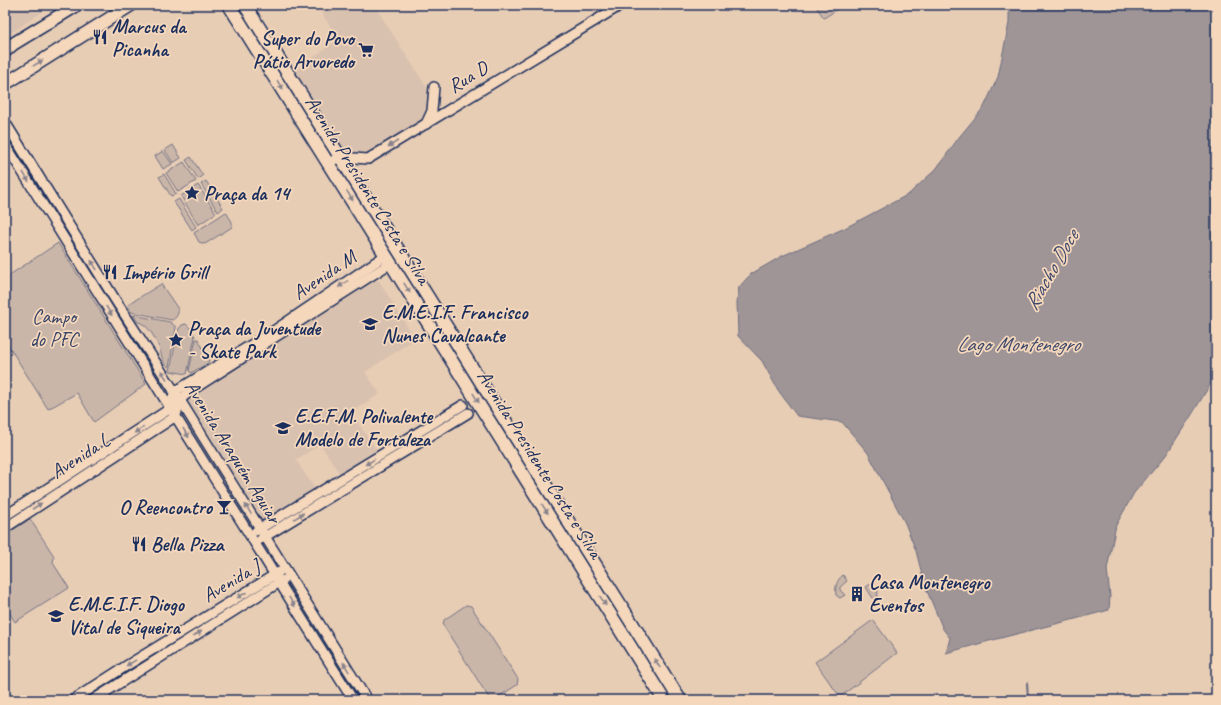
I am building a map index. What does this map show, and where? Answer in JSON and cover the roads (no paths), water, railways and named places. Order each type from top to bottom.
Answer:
[{"type":"main road","points":[[5,51],[13,44],[77,5]]},
{"type":"main road","points":[[5,84],[131,5]]},
{"type":"main road","name":"Avenida Presidente Costa e Silva","points":[[229,5],[334,160],[594,561],[676,699]]},
{"type":"main road","name":"Avenida Presidente Costa e Silva","points":[[245,5],[389,259],[664,700]]},
{"type":"main road","points":[[582,568],[594,561]]},
{"type":"street","name":"Rua D","points":[[334,160],[368,159],[621,5]]},
{"type":"street","points":[[426,124],[432,111],[434,88]]},
{"type":"street","name":"Avenida Araquém Aguiar","points":[[5,122],[367,700]]},
{"type":"street","name":"Avenida Araquém Aguiar","points":[[5,144],[353,700]]},
{"type":"street","name":"Avenida M","points":[[180,400],[188,392],[389,259]]},
{"type":"street","name":"Avenida M","points":[[174,392],[274,334]]},
{"type":"street","points":[[134,350],[144,344]]},
{"type":"street","points":[[173,412],[174,392]]},
{"type":"street","points":[[173,412],[180,400]]},
{"type":"street","points":[[252,539],[466,409]]},
{"type":"street","name":"Avenida L","points":[[5,516],[173,412]]},
{"type":"street","name":"Avenida L","points":[[5,528],[173,412]]},
{"type":"street","name":"Avenida J","points":[[95,700],[287,572]]},
{"type":"street","name":"Avenida J","points":[[73,700],[126,666],[277,579]]},
{"type":"water","name":"Lago Montenegro","points":[[1009,5],[1216,5],[1216,375],[1166,455],[1134,493],[1116,525],[1107,569],[1110,596],[1109,610],[946,653],[950,638],[943,629],[925,586],[916,551],[905,523],[868,453],[842,422],[797,416],[778,390],[762,361],[738,336],[737,302],[739,287],[751,274],[782,256],[845,228],[909,194],[936,169],[960,136],[984,107],[998,77],[1009,23]]},
{"type":"waterway","name":"Riacho Doce","points":[[1027,683],[1028,700]]},
{"type":"place","name":"Marcus da Picanha","points":[[100,37]]},
{"type":"place","name":"Super do Povo Pátio Arvoredo","points":[[366,50]]},
{"type":"place","name":"Praça da 14","points":[[192,193]]},
{"type":"place","name":"Império Grill","points":[[110,272]]},
{"type":"place","name":"E.M.E.I.F. Francisco Nunes Cavalcante","points":[[370,324]]},
{"type":"place","name":"Praça da Juventude - Skate Park","points":[[176,340]]},
{"type":"place","name":"E.E.F.M. Polivalente Modelo de Fortaleza","points":[[283,428]]},
{"type":"place","name":"O Reencontro","points":[[224,507]]},
{"type":"place","name":"Bella Pizza","points":[[139,544]]},
{"type":"place","name":"Casa Montenegro Eventos","points":[[857,594]]},
{"type":"place","name":"E.M.E.I.F. Diogo Vital de Siqueira","points":[[56,616]]},
{"type":"park label","name":"Campo do PFC","points":[[54,328]]}]
